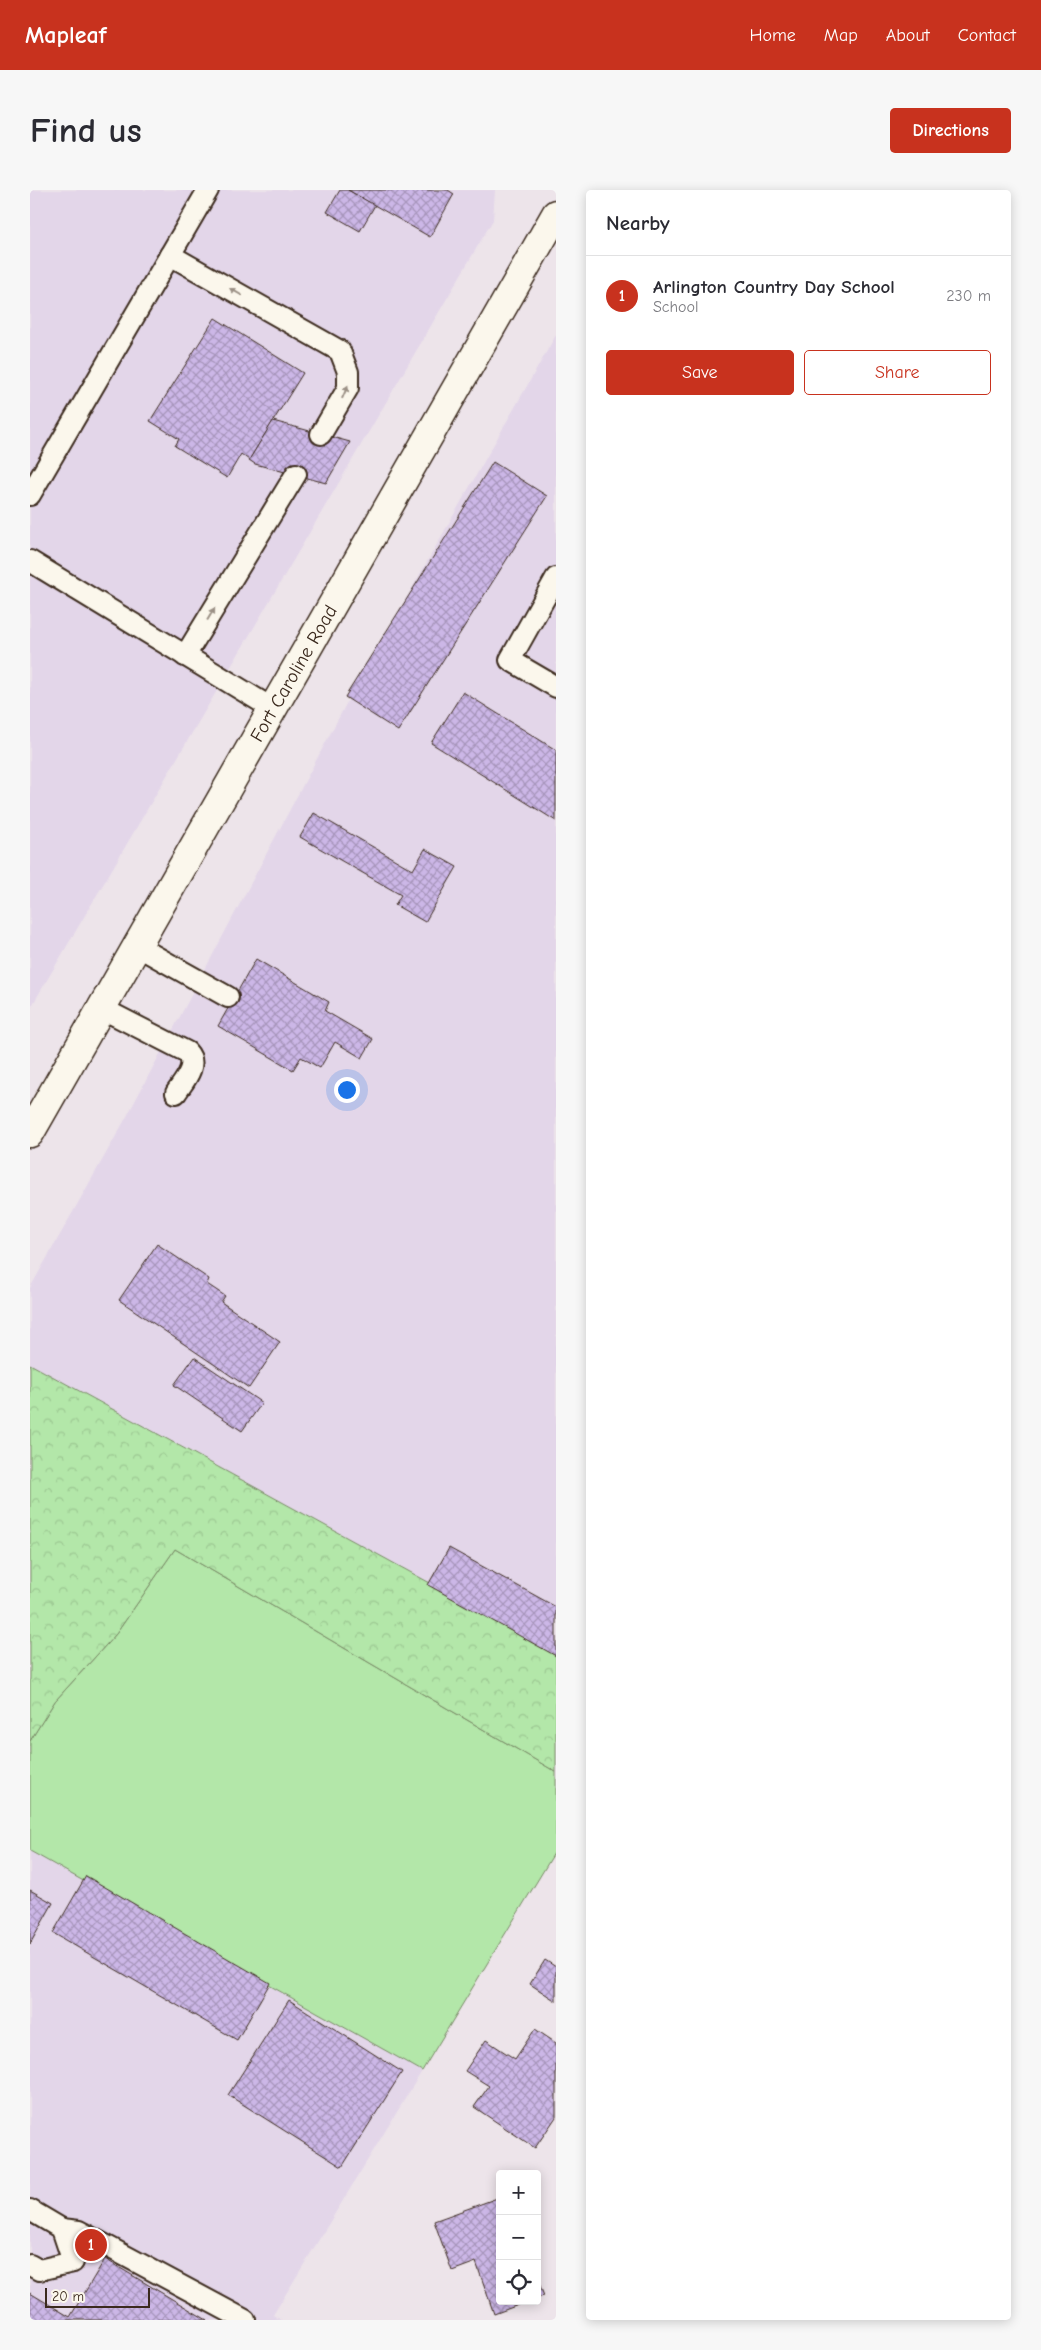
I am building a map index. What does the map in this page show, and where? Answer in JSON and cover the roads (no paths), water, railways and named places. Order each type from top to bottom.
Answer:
[{"type":"street","name":"Fort Caroline Road","points":[[30,1133],[556,214]]},
{"type":"lane","points":[[30,495],[208,190]]},
{"type":"lane","points":[[170,255],[340,352],[348,372],[348,388],[321,434]]},
{"type":"lane","points":[[186,656],[296,474]]},
{"type":"lane","points":[[30,561],[272,709]]},
{"type":"lane","points":[[556,578],[510,660],[556,687]]},
{"type":"lane","points":[[137,946],[228,997]]},
{"type":"lane","points":[[101,1008],[187,1052],[193,1064],[176,1093]]},
{"type":"lane","points":[[30,2210],[62,2229],[78,2231],[245,2320]]},
{"type":"lane","points":[[30,2265],[39,2270],[72,2262],[62,2229]]},
{"type":"place","name":"Arlington Country Day School","points":[[91,2245]]}]
